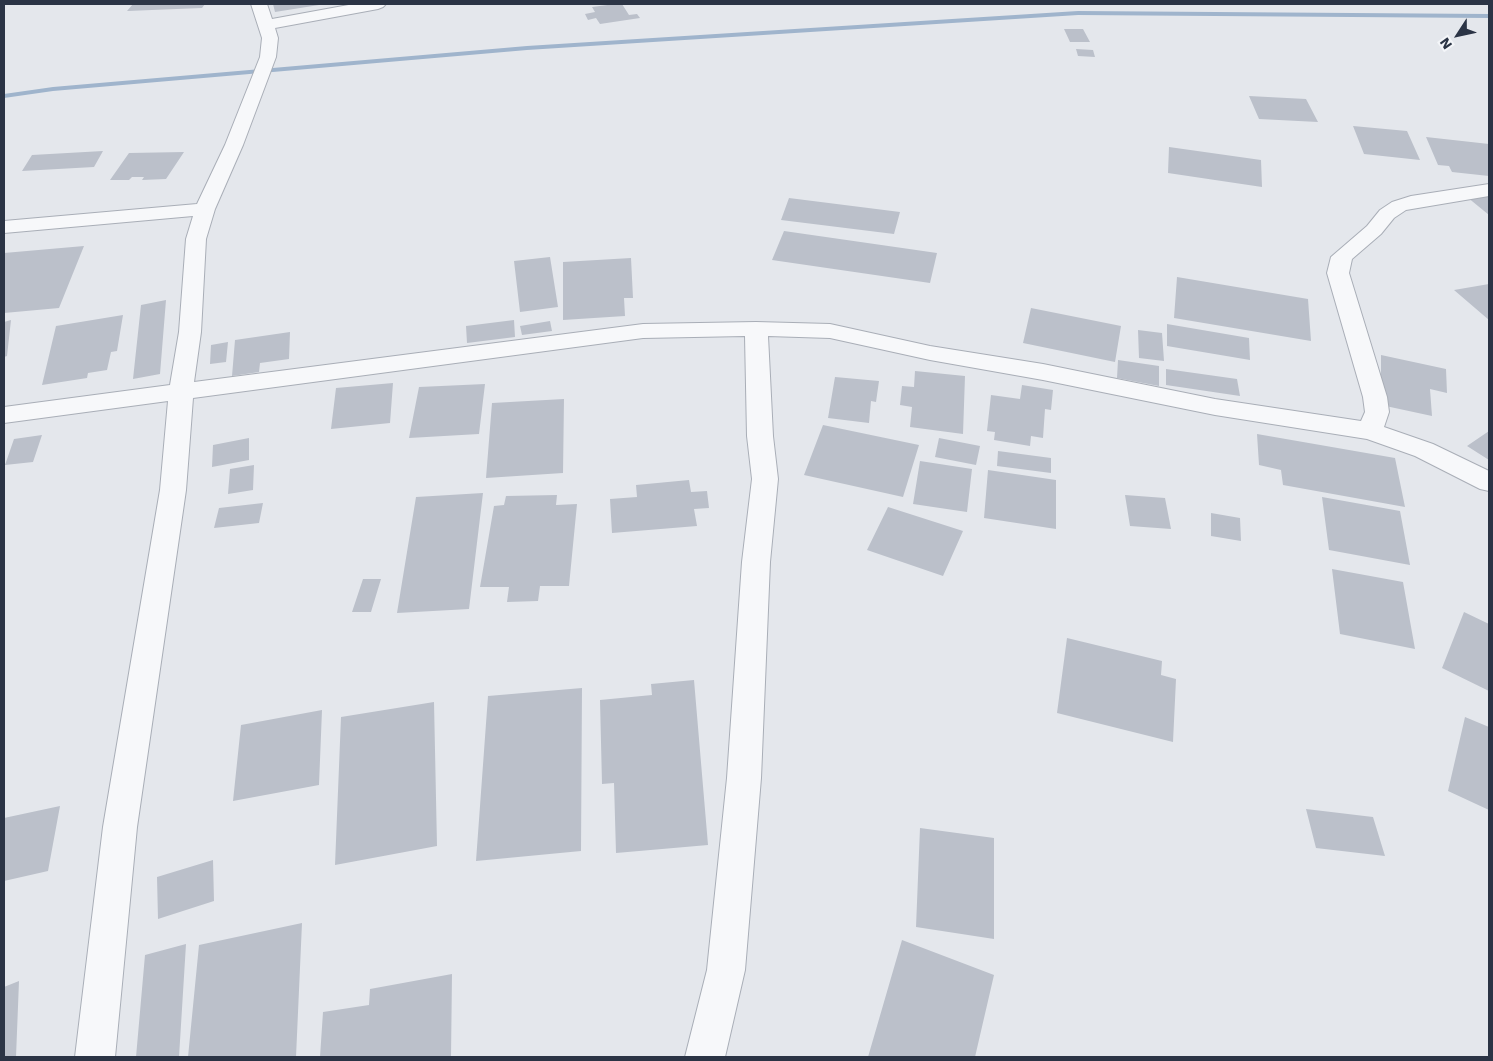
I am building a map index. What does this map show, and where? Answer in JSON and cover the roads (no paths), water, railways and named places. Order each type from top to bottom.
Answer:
[{"type":"street","points":[[95,1057],[120,827],[173,490],[181,391],[190,332],[196,239],[205,209],[234,145],[263,70],[270,38],[259,4]]},
{"type":"street","points":[[266,25],[378,4]]},
{"type":"street","points":[[1370,431],[1377,412],[1375,397],[1338,273],[1342,258],[1374,230],[1387,214],[1400,206],[1411,202],[1489,190]]},
{"type":"street","points":[[4,227],[205,209]]},
{"type":"street","points":[[705,1057],[726,970],[744,778],[756,562],[765,479],[760,436],[756,329]]},
{"type":"street","points":[[4,416],[642,331],[756,329],[830,331],[930,353],[1042,372],[1216,407],[1370,431],[1424,450],[1489,482]]},
{"type":"waterway","points":[[4,96],[53,89],[527,48],[1078,13],[1489,16]]}]
